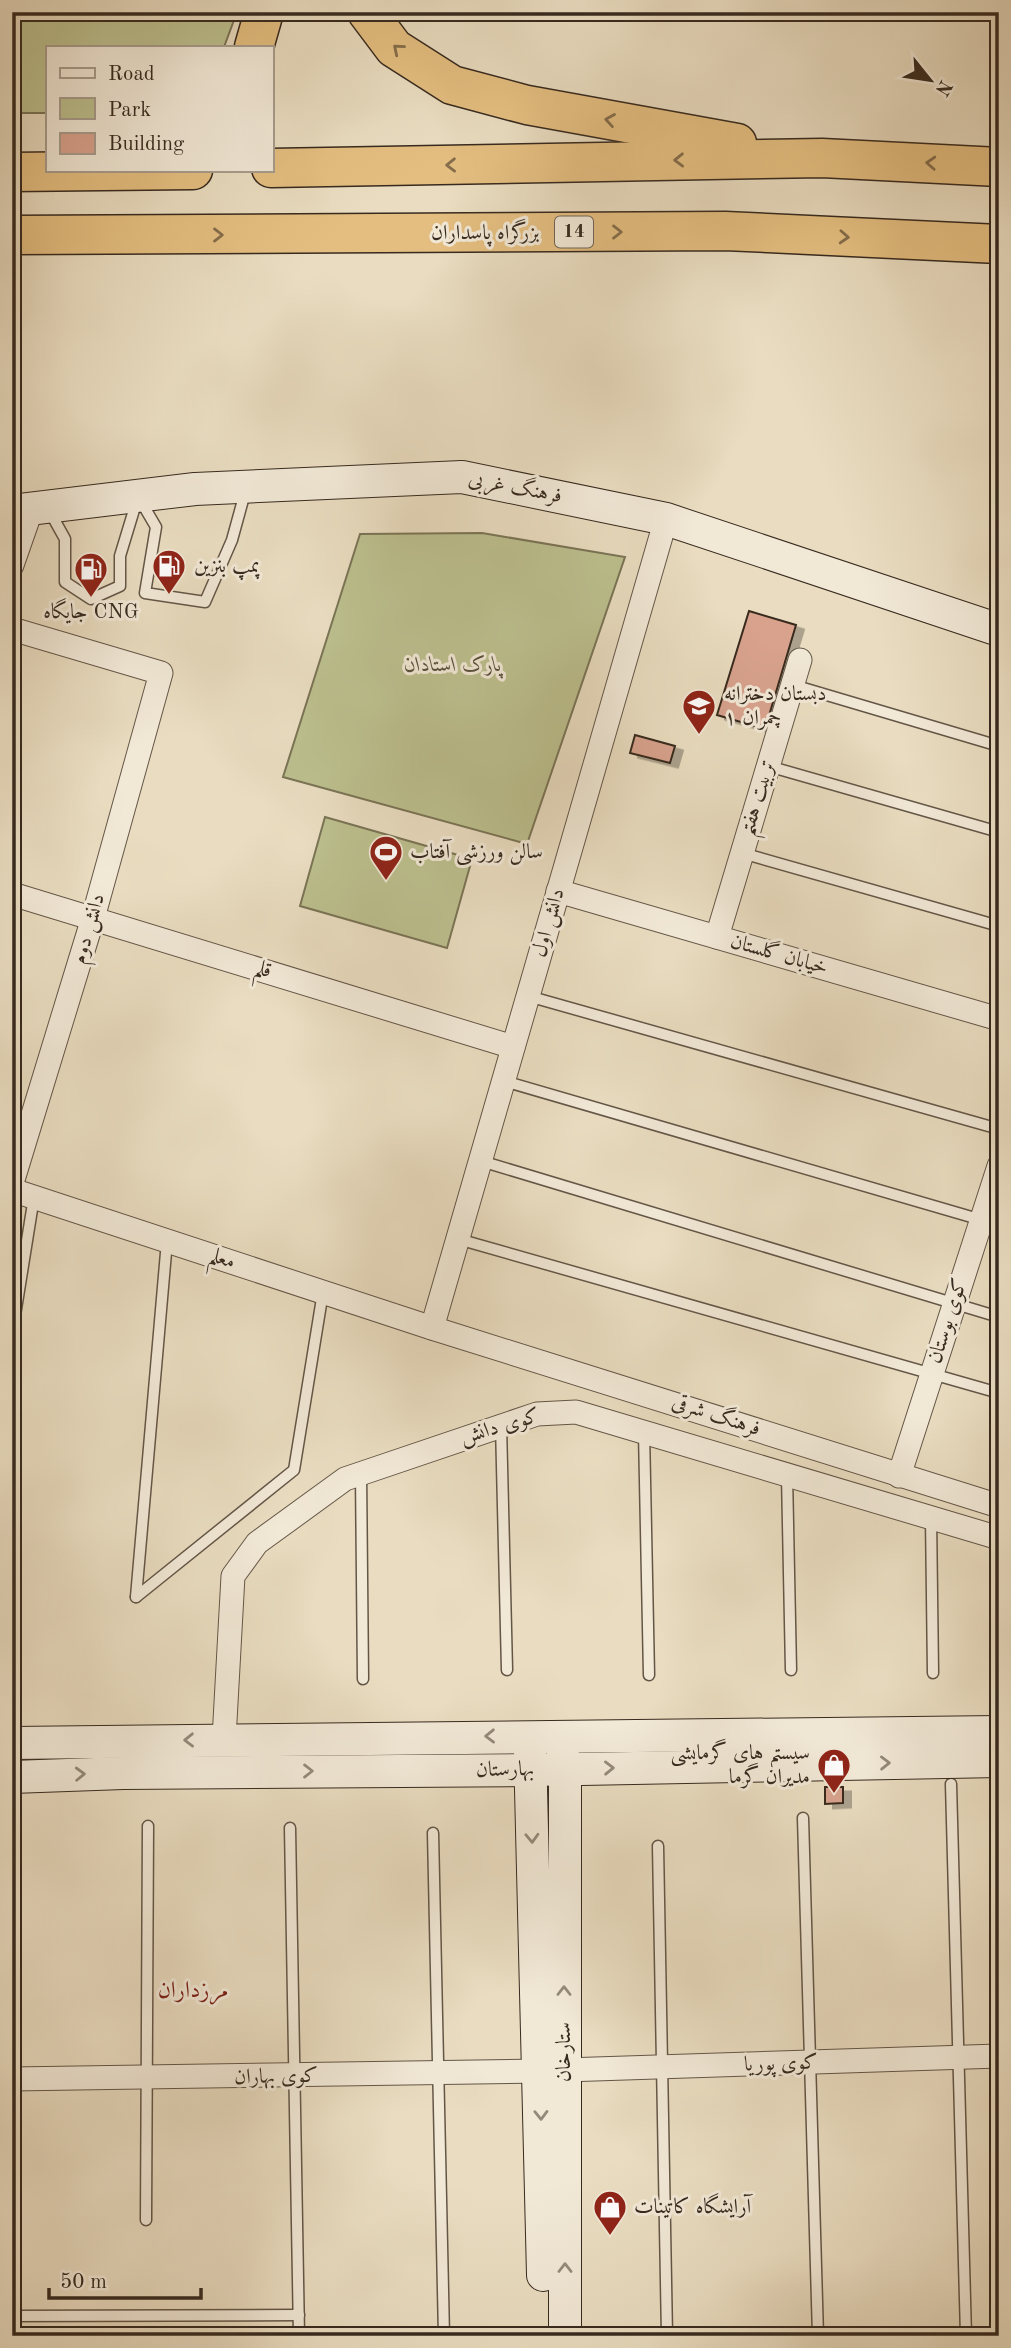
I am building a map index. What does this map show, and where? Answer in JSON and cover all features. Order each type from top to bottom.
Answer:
[{"type":"highway","points":[[254,46],[264,12]]},
{"type":"highway","points":[[366,12],[394,48],[452,85],[527,106],[822,158]]},
{"type":"highway","points":[[12,160],[46,154]]},
{"type":"highway","points":[[273,168],[822,158],[999,167]]},
{"type":"highway","points":[[12,172],[46,172]]},
{"type":"highway","name":"بزرگراه پاسداران","points":[[12,235],[725,231],[999,244]]},
{"type":"highway","name":"14","points":[[12,262],[150,235]]},
{"type":"street","name":"فرهنگ غربی","points":[[30,508],[138,495],[246,487],[461,477],[666,519],[999,630]]},
{"type":"street","points":[[12,565],[30,508]]},
{"type":"street","name":"دانش اول","points":[[432,1328],[666,519]]},
{"type":"street","name":"دانش دوم","points":[[12,629],[161,673],[93,918],[12,1183]]},
{"type":"street","name":"تربیت هفتم","points":[[717,937],[800,660]]},
{"type":"street","name":"خیابان گلستان","points":[[558,891],[999,1019]]},
{"type":"street","name":"قلم","points":[[12,894],[513,1047]]},
{"type":"street","name":"کوی بوستان","points":[[899,1476],[954,1303],[990,1223],[999,1166]]},
{"type":"street","name":"معلم","points":[[23,1194],[432,1328]]},
{"type":"street","name":"فرهنگ شرقی","points":[[432,1328],[999,1506]]},
{"type":"street","name":"کوی دانش","points":[[224,1740],[233,1576],[257,1543],[345,1479],[537,1414],[576,1412],[999,1538]]},
{"type":"street","name":"بهارستان","points":[[12,1743],[999,1732]]},
{"type":"street","name":"ستارخان","points":[[544,2336],[565,1768],[545,1735]]},
{"type":"street","name":"ستارخان","points":[[545,1735],[530,1770],[552,2070],[565,2336]]},
{"type":"street","name":"بهارستان","points":[[12,1777],[123,1773],[530,1770],[999,1761]]},
{"type":"street","name":"کوی پوریا","points":[[552,2070],[999,2056]]},
{"type":"street","name":"کوی بهاران","points":[[13,2078],[294,2077],[552,2070]]},
{"type":"lane","points":[[138,495],[156,527],[145,593],[205,602],[232,540],[246,487]]},
{"type":"lane","points":[[30,508],[65,539],[65,582],[91,599],[120,586],[121,556],[138,495]]},
{"type":"lane","points":[[793,685],[999,746]]},
{"type":"lane","points":[[768,766],[999,832]]},
{"type":"lane","points":[[742,853],[999,926]]},
{"type":"lane","points":[[528,996],[999,1129]]},
{"type":"lane","points":[[504,1081],[990,1223]]},
{"type":"lane","points":[[481,1161],[999,1317]]},
{"type":"lane","points":[[12,1334],[23,1194]]},
{"type":"lane","points":[[458,1239],[999,1393]]},
{"type":"lane","points":[[167,1241],[136,1597],[294,1470],[323,1292]]},
{"type":"lane","points":[[501,1425],[507,1670]]},
{"type":"lane","points":[[644,1432],[649,1675]]},
{"type":"lane","points":[[361,1473],[363,1679]]},
{"type":"lane","points":[[787,1475],[791,1670]]},
{"type":"lane","points":[[931,1517],[933,1673]]},
{"type":"lane","points":[[951,1784],[966,2336]]},
{"type":"lane","points":[[803,1818],[818,2336]]},
{"type":"lane","points":[[146,2220],[148,1826]]},
{"type":"lane","points":[[290,1828],[299,2336]]},
{"type":"lane","points":[[433,1833],[444,2336]]},
{"type":"lane","points":[[658,1846],[667,2336]]},
{"type":"lane","points":[[12,2003],[12,2137]]},
{"type":"lane","points":[[12,2316],[299,2315]]},
{"type":"green space","points":[[12,12],[237,12],[224,46],[46,46],[46,113],[12,113]]},
{"type":"green space","name":"پارک استادان","points":[[482,533],[625,557],[527,844],[283,777],[360,534]]},
{"type":"green space","name":"سالن ورزشی آفتاب","points":[[325,817],[472,859],[447,948],[300,906]]},
{"type":"building","points":[[749,611],[796,625],[765,729],[717,715]]},
{"type":"building","points":[[635,735],[675,746],[670,763],[630,753]]},
{"type":"building","name":"سیستم های گرمایشی مدیران گرما","points":[[825,1787],[843,1787],[843,1803],[825,1804]]},
{"type":"place","name":"پمپ بنزین","points":[[169,596]]},
{"type":"place","name":"جایگاه CNG","points":[[91,599]]},
{"type":"place","name":"دبستان دخترانه چمران ۱","points":[[699,736]]},
{"type":"place","name":"سالن ورزشی آفتاب","points":[[386,882]]},
{"type":"place","name":"سیستم های گرمایشی مدیران گرما","points":[[834,1795]]},
{"type":"place","name":"آرایشگاه کاتینات","points":[[610,2237]]},
{"type":"district","name":"مرزداران","points":[[193,1990]]}]
